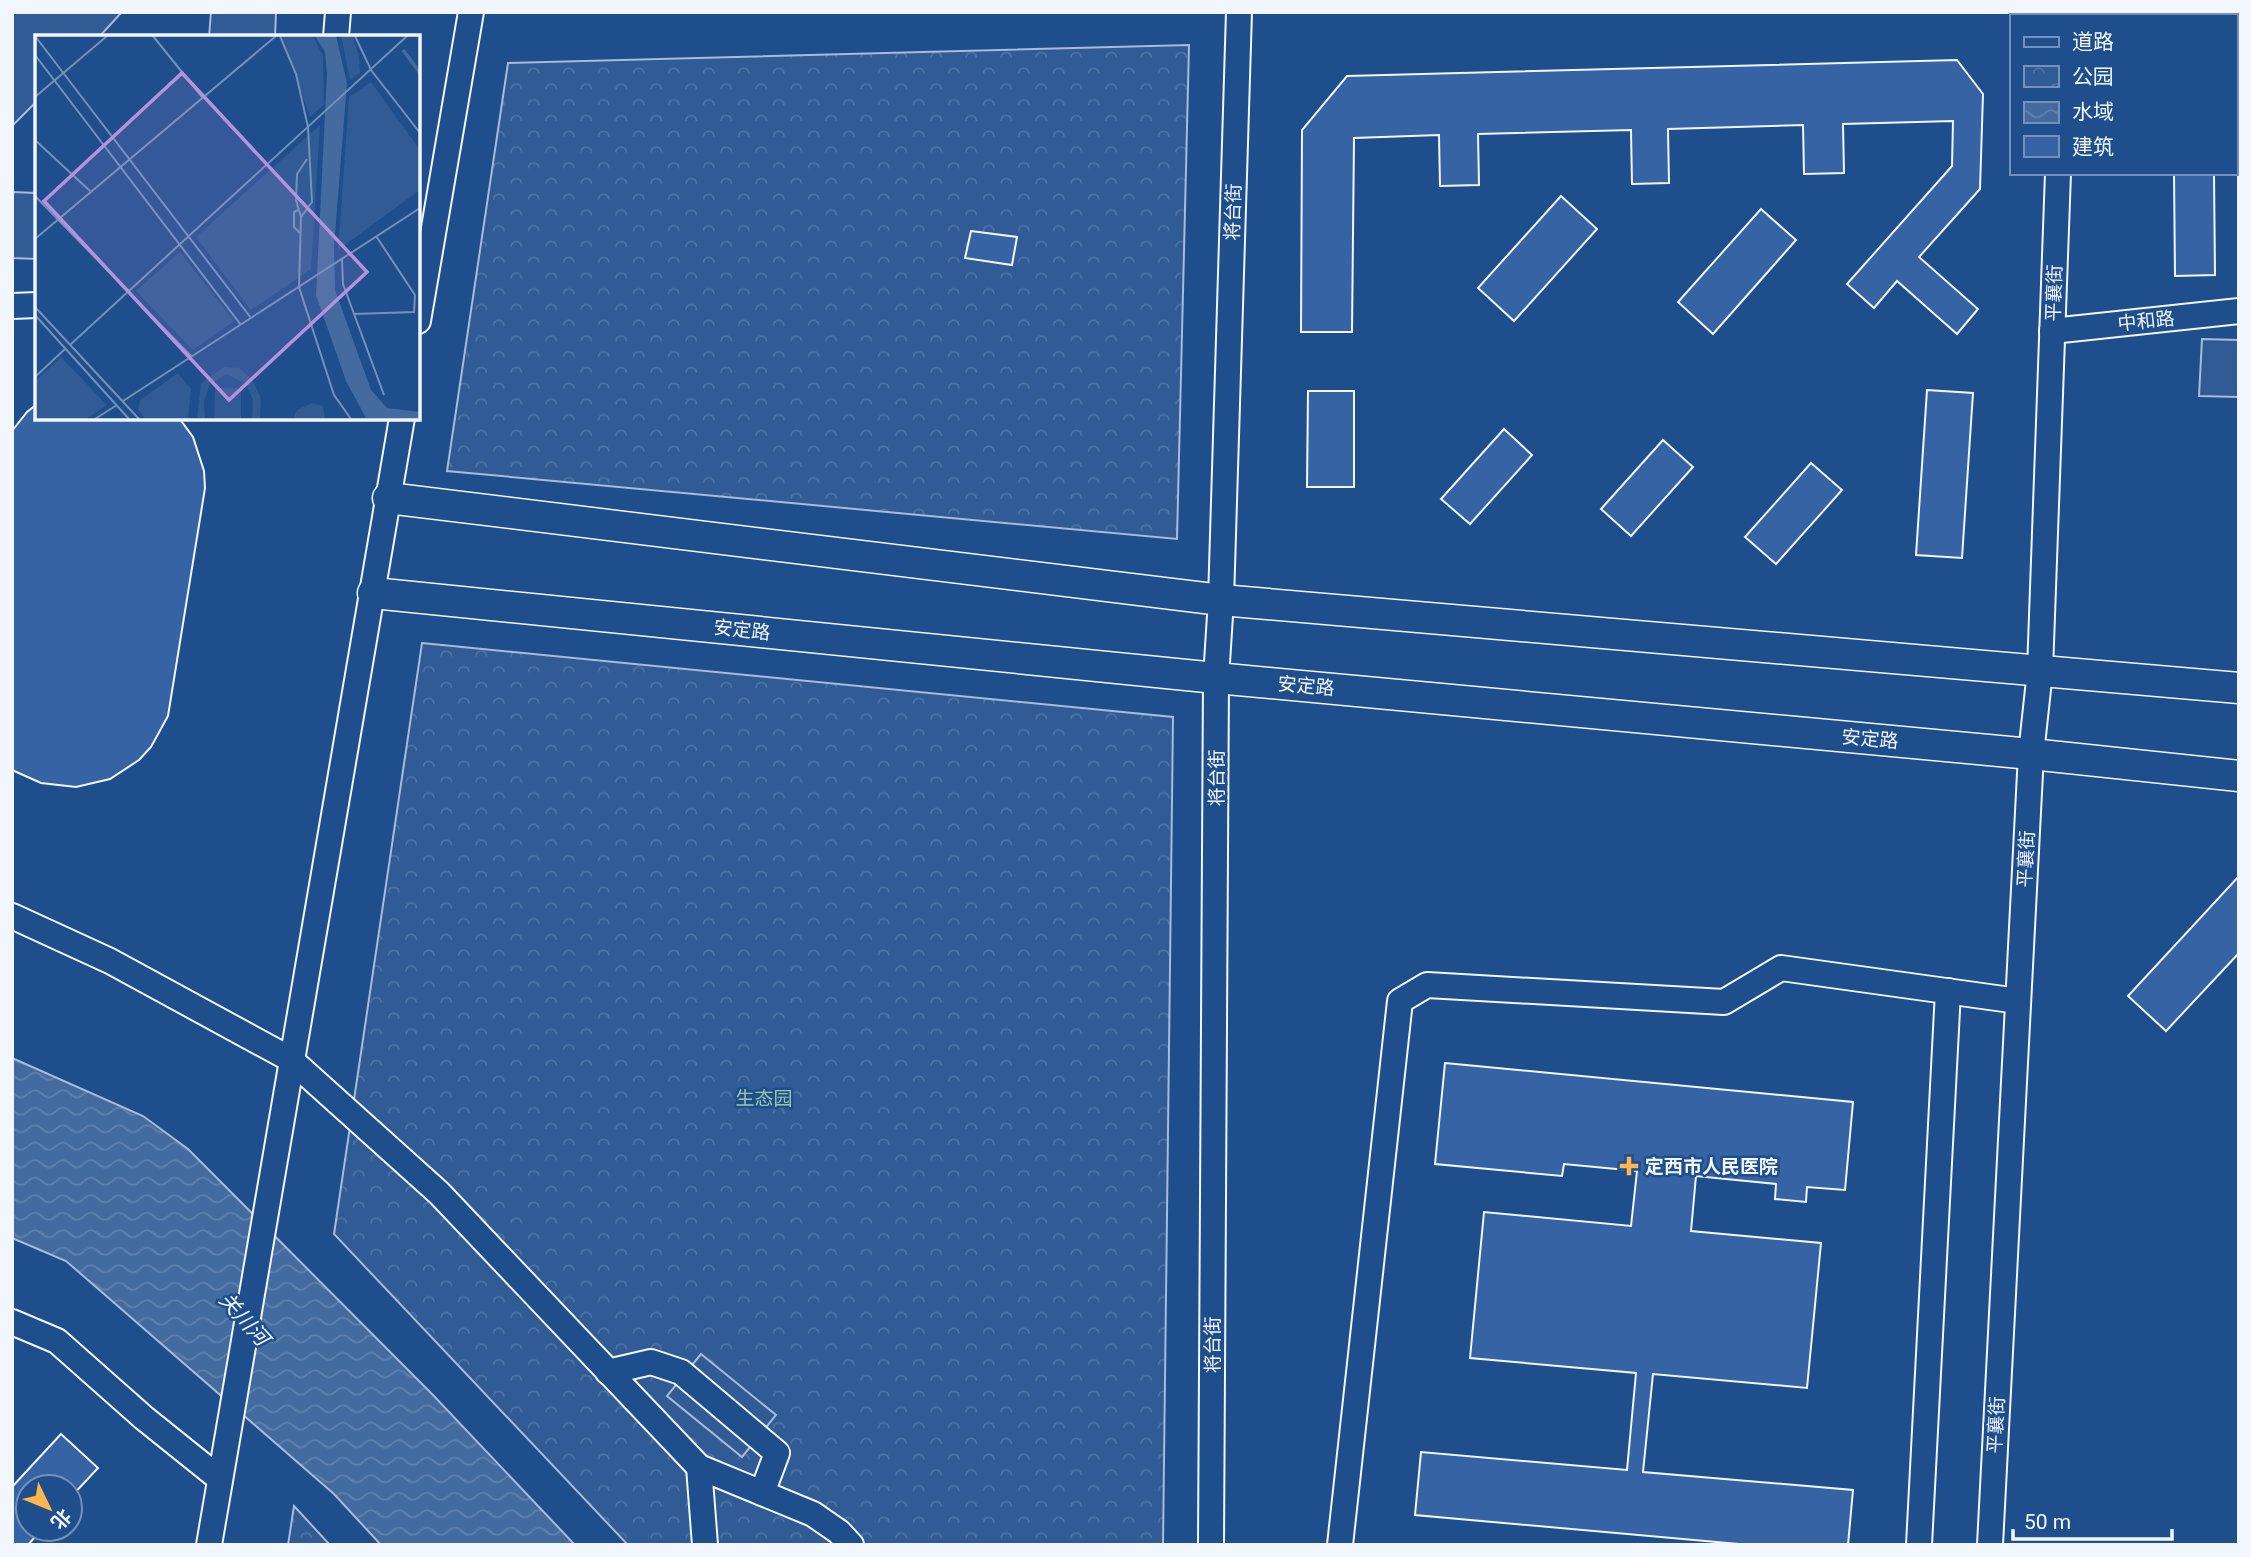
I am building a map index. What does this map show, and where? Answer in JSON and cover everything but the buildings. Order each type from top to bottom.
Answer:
[{"type":"main road","points":[[388,498],[1221,600],[2239,688]]},
{"type":"main road","name":"安定路","points":[[373,593],[1216,678],[2239,776]]},
{"type":"street","points":[[337,35],[338,12]]},
{"type":"street","points":[[420,298],[471,12]]},
{"type":"street","name":"将台街","points":[[1211,1545],[1216,678],[1221,600],[1239,12]]},
{"type":"street","name":"平襄街","points":[[1990,1545],[2031,754],[2040,671],[2058,175]]},
{"type":"street","points":[[12,306],[35,305]]},
{"type":"street","name":"中和路","points":[[2052,331],[2239,311]]},
{"type":"street","points":[[209,1545],[290,1059],[402,420]]},
{"type":"street","points":[[12,916],[110,961],[290,1059],[439,1193],[699,1467],[813,1514],[839,1532],[851,1545]]},
{"type":"street","points":[[1340,1545],[1400,1001],[1427,985],[1724,1002],[1782,968],[2018,1001]]},
{"type":"street","points":[[1919,1545],[1948,991]]},
{"type":"street","points":[[12,1322],[57,1341],[144,1418],[220,1479]]},
{"type":"street","points":[[608,1372],[651,1362],[681,1372],[777,1453],[762,1493]]},
{"type":"street","points":[[699,1467],[705,1545]]},
{"type":"green space","points":[[1189,45],[1177,539],[447,471],[508,63]]},
{"type":"green space","name":"生态园","points":[[422,643],[1173,717],[1163,1545],[628,1545],[334,1234]]},
{"type":"green space","points":[[294,1506],[330,1545],[288,1545]]},
{"type":"shaded area","points":[[12,12],[122,12],[101,35],[35,35],[35,103],[12,126]]},
{"type":"shaded area","points":[[211,12],[276,12],[275,35],[209,35]]},
{"type":"shaded area","points":[[12,192],[35,193],[35,259],[12,258]]},
{"type":"shaded area","points":[[2202,339],[2239,340],[2239,397],[2199,396]]},
{"type":"shaded area","points":[[701,1354],[776,1415],[742,1457],[667,1396]]},
{"type":"water","name":"关川河","points":[[12,1058],[143,1116],[188,1149],[432,1394],[575,1545],[381,1545],[334,1494],[66,1261],[12,1238]]},
{"type":"place","name":"定西市人民医院","points":[[1629,1166]]}]
